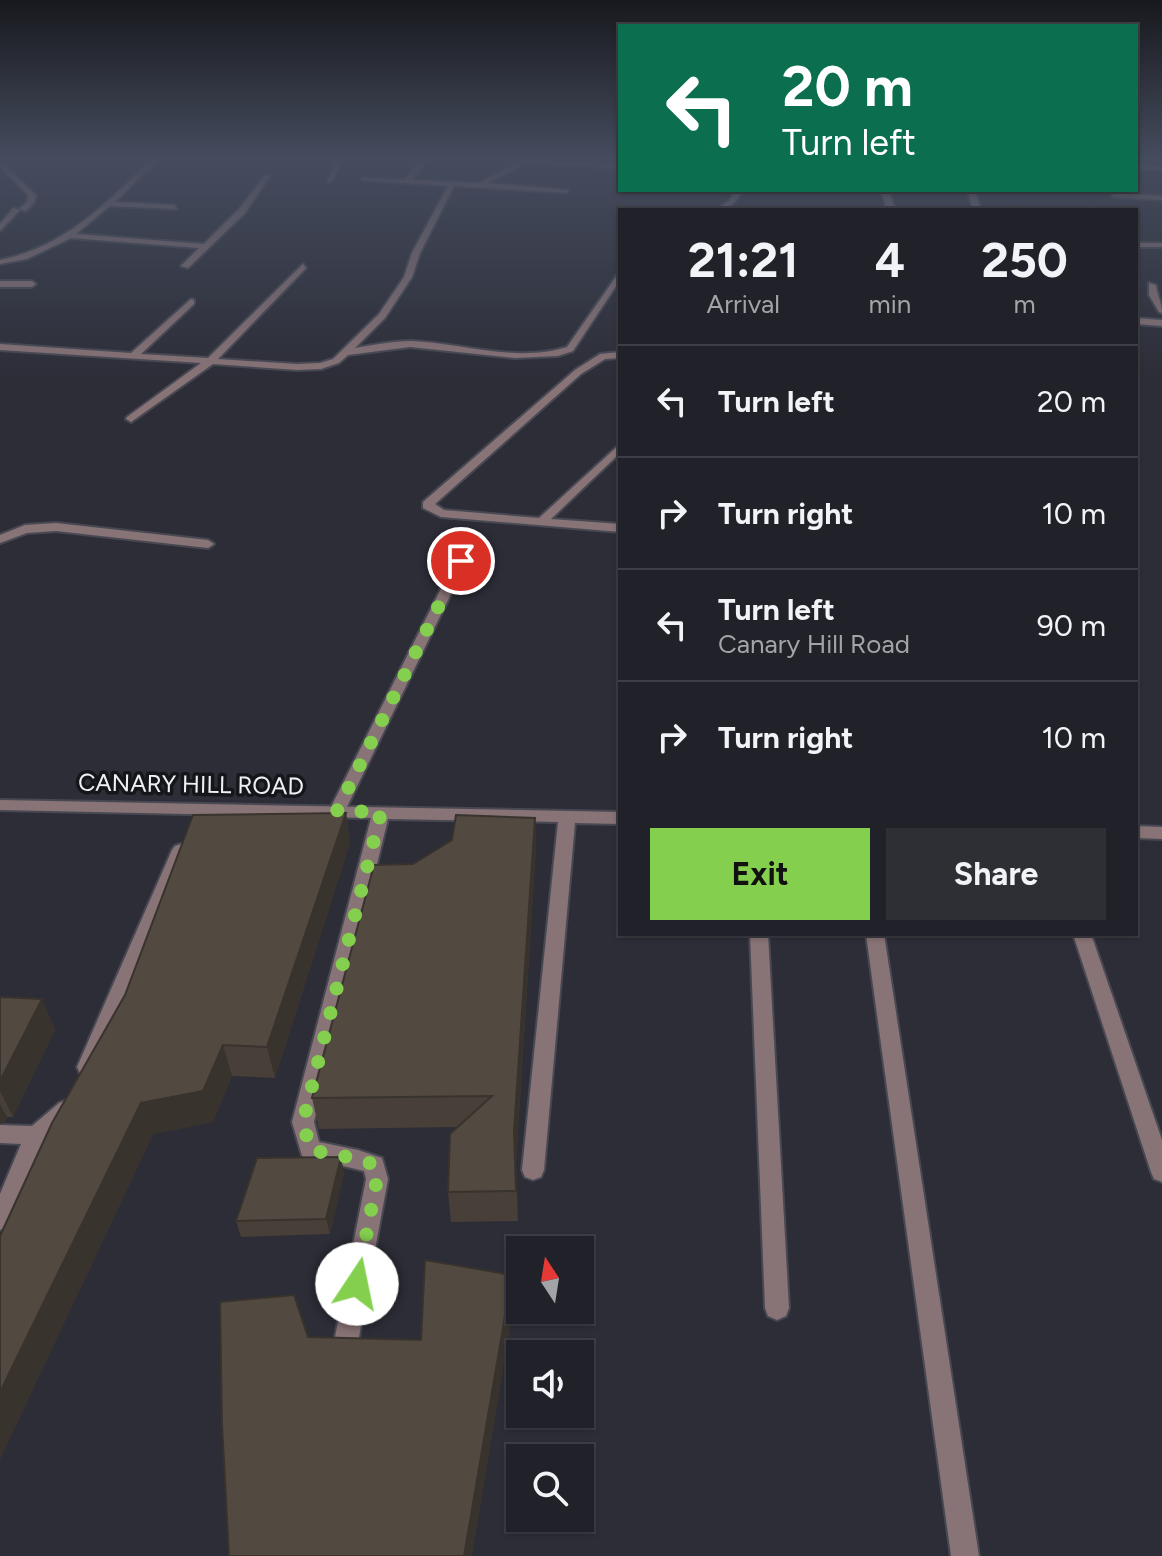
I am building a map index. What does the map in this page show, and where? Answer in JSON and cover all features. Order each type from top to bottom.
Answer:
[{"type":"street","points":[[0,262],[31,257],[76,233]]},
{"type":"street","points":[[185,266],[219,233]]},
{"type":"street","points":[[1,348],[311,367],[329,364],[348,352],[400,293],[427,233]]},
{"type":"street","points":[[72,236],[205,246]]},
{"type":"street","points":[[1138,245],[1162,245]]},
{"type":"street","points":[[131,419],[211,361],[303,266]]},
{"type":"street","points":[[348,352],[406,344],[531,356],[562,353],[570,349],[618,277]]},
{"type":"street","points":[[0,284],[32,284]]},
{"type":"street","points":[[1152,285],[1153,295],[1162,310]]},
{"type":"street","points":[[133,356],[191,302]]},
{"type":"street","points":[[1138,321],[1162,323]]},
{"type":"street","points":[[618,355],[603,356],[578,372],[427,505],[441,513],[618,528]]},
{"type":"street","points":[[542,521],[618,449]]},
{"type":"street","points":[[0,539],[25,529],[56,527],[208,544]]},
{"type":"street","points":[[337,811],[461,561]]},
{"type":"street","name":"CANARY HILL ROAD","points":[[0,805],[193,822],[337,811],[618,818]]},
{"type":"street","points":[[347,1337],[377,1179],[374,1165],[359,1157],[326,1155],[310,1149],[303,1122],[381,812]]},
{"type":"street","points":[[533,1170],[567,817]]},
{"type":"street","points":[[0,1220],[36,1135],[62,1115],[78,1088],[193,822]]},
{"type":"street","points":[[1138,832],[1162,833]]},
{"type":"street","points":[[759,936],[777,1308]]},
{"type":"street","points":[[875,936],[965,1556]]},
{"type":"street","points":[[1083,936],[1162,1172]]},
{"type":"street","points":[[0,1134],[36,1135]]},
{"type":"building","points":[[346,813],[267,1047],[223,1045],[203,1091],[141,1103],[0,1392],[0,1236],[52,1123],[125,995],[193,815]]},
{"type":"building","points":[[456,815],[535,818],[514,1131],[516,1191],[448,1192],[450,1134],[492,1096],[312,1098],[374,865],[413,864],[452,840]]},
{"type":"building","points":[[0,997],[42,999],[0,1081]]},
{"type":"building","points":[[341,1157],[326,1219],[236,1221],[257,1158]]},
{"type":"building","points":[[425,1260],[506,1274],[506,1310],[464,1556],[229,1556],[220,1302],[294,1295],[308,1337],[421,1340]]},
{"type":"route","points":[[357,1284],[377,1179],[374,1165],[359,1157],[326,1155],[310,1149],[304,1137],[303,1122],[381,812],[337,811],[461,561]]}]
